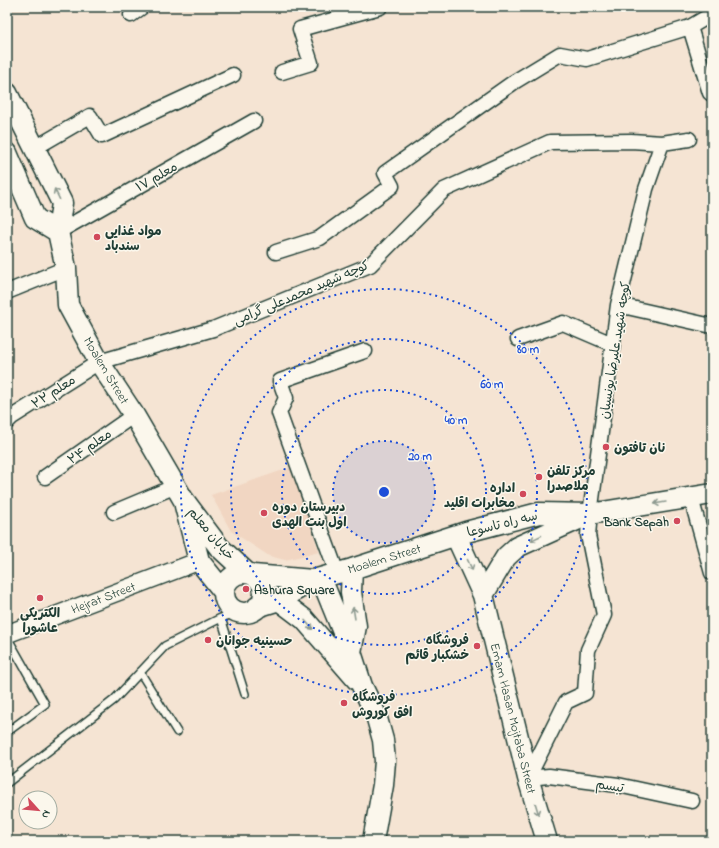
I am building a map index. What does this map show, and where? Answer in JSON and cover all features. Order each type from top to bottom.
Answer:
[{"type":"main road","name":"Moalem Street","points":[[7,93],[62,204],[58,232],[66,268],[68,305],[99,362],[134,415],[180,492]]},
{"type":"main road","points":[[7,153],[34,218],[58,232]]},
{"type":"main road","name":"خیابان معلم","points":[[180,492],[219,547],[250,574]]},
{"type":"main road","name":"خیابان معلم","points":[[180,492],[199,561],[224,592]]},
{"type":"main road","points":[[484,595],[506,557],[517,547],[590,514],[712,494]]},
{"type":"main road","name":"سه راه تاسوعا","points":[[484,595],[456,536],[539,513],[590,514]]},
{"type":"main road","name":"Moalem Street","points":[[331,575],[456,536]]},
{"type":"main road","points":[[199,561],[219,547]]},
{"type":"main road","points":[[331,575],[279,600],[239,612],[233,609],[225,598],[224,592],[226,585],[234,575],[240,573],[331,575],[351,592],[356,626],[351,652]]},
{"type":"main road","points":[[239,612],[261,602],[264,590],[262,584],[250,574]]},
{"type":"main road","points":[[331,575],[351,652],[362,686],[376,715],[383,740],[385,760],[383,785],[373,841]]},
{"type":"main road","name":"Emam Hasan Mojtaba Street","points":[[484,595],[528,778],[549,840]]},
{"type":"main road","points":[[279,600],[304,620],[362,686]]},
{"type":"street","points":[[282,72],[310,63],[300,29],[380,7]]},
{"type":"street","points":[[276,252],[320,238],[392,186],[385,173],[514,82],[560,54],[586,59],[690,27],[712,14]]},
{"type":"street","points":[[690,27],[708,69],[710,93]]},
{"type":"street","points":[[35,148],[90,116],[102,136],[233,75]]},
{"type":"street","name":"معلم ۱۷","points":[[58,232],[254,121]]},
{"type":"street","name":"کوچه شهید محمدعلی گرامی","points":[[99,362],[214,329],[370,265],[444,190],[550,142],[631,140],[662,143],[689,139]]},
{"type":"street","name":"کوچه شهید علیرضا یونسیان","points":[[528,778],[566,702],[585,693],[588,650],[604,615],[588,535],[590,514],[618,305],[646,189],[662,143]]},
{"type":"street","points":[[7,292],[66,268]]},
{"type":"street","points":[[618,305],[712,326]]},
{"type":"street","points":[[518,339],[563,323],[612,344]]},
{"type":"street","points":[[331,575],[279,413],[286,398],[280,381],[365,351]]},
{"type":"street","name":"معلم ۲۲","points":[[7,422],[12,417],[99,362]]},
{"type":"street","name":"معلم ۲۴","points":[[45,476],[134,415]]},
{"type":"street","points":[[114,512],[180,492]]},
{"type":"street","points":[[691,498],[712,573]]},
{"type":"street","name":"Hejrat Street","points":[[7,635],[199,561]]},
{"type":"street","name":"تبسم","points":[[528,778],[548,776],[611,784],[692,801]]},
{"type":"lane","points":[[7,783],[114,700],[164,646],[239,612],[245,694]]},
{"type":"lane","points":[[7,635],[45,704],[7,732]]},
{"type":"lane","points":[[140,672],[177,732]]},
{"type":"shaded area","name":"دبیرستان دوره اول بنت الهدی","points":[[292,467],[319,552],[285,560],[269,556],[231,531],[211,495]]},
{"type":"place","name":"مواد غذایی سندباد","points":[[97,237]]},
{"type":"place","name":"نان تافتون","points":[[606,447]]},
{"type":"place","name":"مرکز تلفن ملاصدرا","points":[[539,477]]},
{"type":"place","name":"اداره مخابرات اقلید","points":[[523,494]]},
{"type":"place","name":"دبیرستان دوره اول بنت الهدی","points":[[264,513]]},
{"type":"place","name":"Bank Sepah","points":[[677,521]]},
{"type":"place","name":"Ashura Square","points":[[246,589]]},
{"type":"place","name":"الکتریکی عاشورا","points":[[40,598]]},
{"type":"place","name":"حسینیه جوانان","points":[[208,640]]},
{"type":"place","name":"فروشگاه خشکبار قائم","points":[[477,646]]},
{"type":"place","name":"فروشگاه افق کوروش","points":[[344,703]]}]
